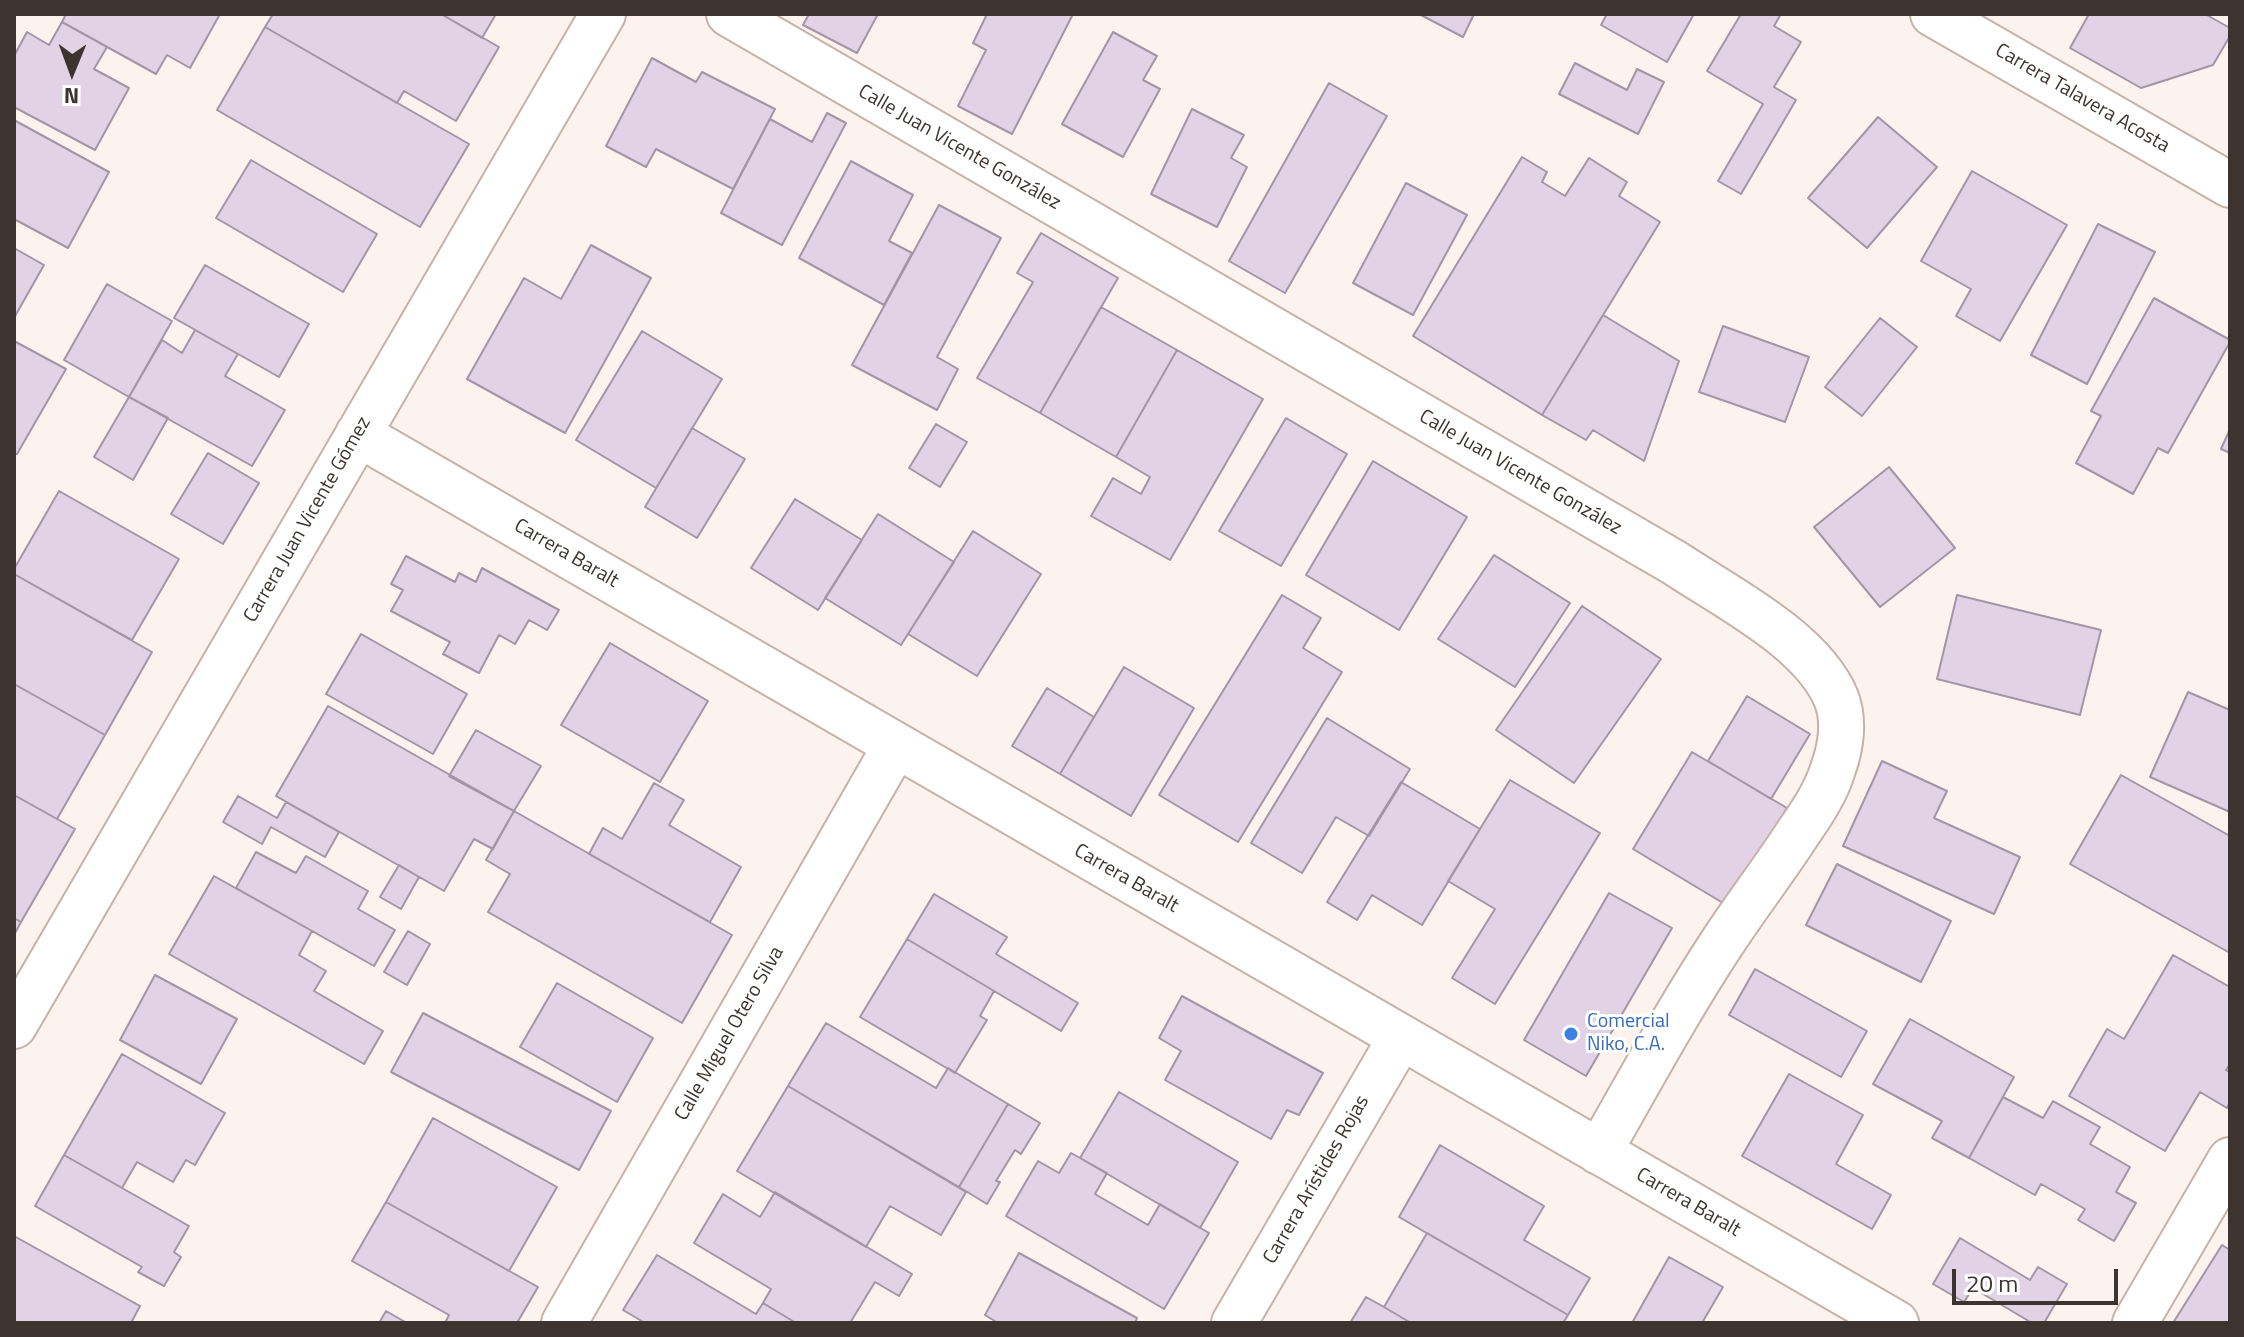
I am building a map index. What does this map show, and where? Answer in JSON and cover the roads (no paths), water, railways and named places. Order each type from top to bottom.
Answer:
[{"type":"street","name":"Carrera Juan Vicente Gómez","points":[[14,1026],[603,14]]},
{"type":"street","name":"Calle Juan Vicente González","points":[[729,14],[1675,563],[1768,624],[1801,651],[1824,676],[1842,718],[1833,769],[1818,802],[1723,941],[1599,1152]]},
{"type":"street","name":"Carrera Talavera Acosta","points":[[1933,14],[2230,185]]},
{"type":"street","name":"Carrera Baralt","points":[[358,434],[1896,1323]]},
{"type":"street","name":"Calle Miguel Otero Silva","points":[[564,1323],[896,745]]},
{"type":"street","name":"Carrera Arístides Rojas","points":[[1234,1323],[1401,1037]]},
{"type":"street","points":[[2135,1323],[2230,1160]]},
{"type":"place","name":"Comercial Niko, C.A.","points":[[1571,1034]]}]
